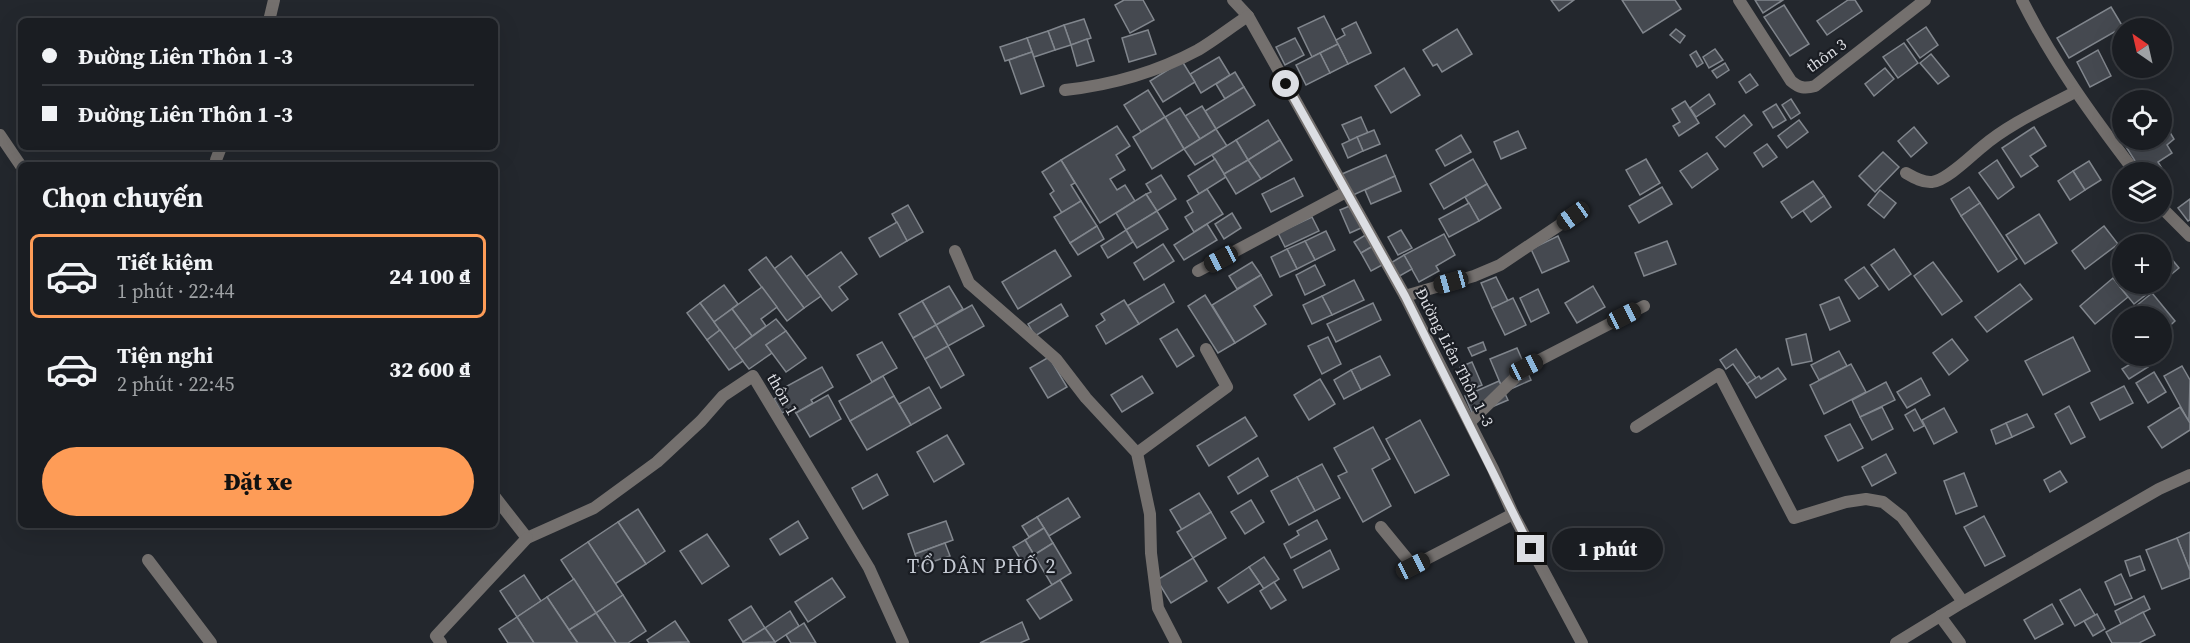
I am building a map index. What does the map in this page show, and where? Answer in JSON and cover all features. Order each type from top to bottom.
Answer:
[{"type":"street","points":[[270,18],[274,0]]},
{"type":"street","name":"Đường Liên Thôn 1 -3","points":[[1233,0],[1248,16],[1405,296],[1470,422],[1513,514],[1582,643]]},
{"type":"street","name":"thôn 3","points":[[1739,0],[1791,81],[1797,86],[1806,88],[1815,86],[1925,0]]},
{"type":"street","points":[[2022,0],[2040,37],[2075,92],[2128,162]]},
{"type":"street","points":[[1065,90],[1099,86],[1151,70],[1198,49],[1248,16]]},
{"type":"street","points":[[1906,173],[1925,181],[1934,182],[1956,168],[1990,139],[2075,92]]},
{"type":"street","points":[[0,135],[18,162]]},
{"type":"street","points":[[1198,271],[1346,192]]},
{"type":"street","points":[[1405,296],[1474,276],[1500,265],[1573,216]]},
{"type":"street","points":[[2172,218],[2190,236]]},
{"type":"street","points":[[955,251],[969,283],[1056,359],[1086,398],[1137,453],[1150,514],[1151,553],[1158,608],[1176,643]]},
{"type":"street","points":[[1470,422],[1526,367],[1644,306]]},
{"type":"street","points":[[1137,453],[1227,387],[1206,349]]},
{"type":"street","points":[[1636,427],[1719,374],[1794,518],[1846,502],[1866,499],[1883,502],[1902,517],[1963,602]]},
{"type":"street","name":"thôn 1","points":[[435,641],[527,538],[594,508],[657,462],[701,421],[723,396],[753,376],[869,568],[903,643]]},
{"type":"street","points":[[1896,643],[2159,489],[2190,475]]},
{"type":"street","points":[[498,501],[527,538]]},
{"type":"street","points":[[1381,526],[1413,566],[1513,514]]},
{"type":"street","points":[[148,560],[211,643]]},
{"type":"street","points":[[1941,615],[1960,643]]},
{"type":"building","points":[[1124,0],[1143,0],[1154,20],[1130,33],[1115,5]]},
{"type":"building","points":[[1551,0],[1574,0],[1559,11]]},
{"type":"building","points":[[1622,0],[1675,0],[1681,9],[1643,33]]},
{"type":"building","points":[[1755,0],[1783,0],[1763,13]]},
{"type":"building","points":[[1848,0],[1855,0],[1862,11],[1827,35],[1817,21]]},
{"type":"building","points":[[1784,5],[1809,44],[1790,56],[1764,17]]},
{"type":"building","points":[[2111,7],[2118,18],[2112,18],[2112,33],[2069,58],[2057,38]]},
{"type":"building","points":[[1324,16],[1338,44],[1312,57],[1298,28]]},
{"type":"building","points":[[1084,19],[1091,38],[1071,45],[1064,25]]},
{"type":"building","points":[[1356,22],[1371,53],[1348,64],[1336,40],[1345,35],[1342,29]]},
{"type":"building","points":[[1064,25],[1071,45],[1055,50],[1048,31]]},
{"type":"building","points":[[1926,27],[1938,45],[1920,58],[1907,40]]},
{"type":"building","points":[[1457,29],[1472,54],[1442,72],[1437,64],[1433,66],[1423,50]]},
{"type":"building","points":[[1676,29],[1685,36],[1680,43],[1670,35]]},
{"type":"building","points":[[1148,30],[1156,54],[1129,62],[1122,38]]},
{"type":"building","points":[[1048,31],[1055,50],[1034,57],[1027,38]]},
{"type":"building","points":[[1027,38],[1032,52],[1005,61],[1000,47]]},
{"type":"building","points":[[1295,38],[1304,55],[1285,65],[1276,47]]},
{"type":"building","points":[[1087,39],[1094,61],[1077,66],[1071,45]]},
{"type":"building","points":[[1904,43],[1918,63],[1898,78],[1883,57]]},
{"type":"building","points":[[1338,44],[1348,64],[1330,73],[1320,53]]},
{"type":"building","points":[[1715,49],[1723,60],[1709,68],[1703,57]]},
{"type":"building","points":[[2098,50],[2111,76],[2090,87],[2077,62]]},
{"type":"building","points":[[1696,51],[1703,63],[1697,67],[1690,55]]},
{"type":"building","points":[[1032,52],[1044,86],[1021,94],[1009,60]]},
{"type":"building","points":[[1320,53],[1330,73],[1306,85],[1296,65]]},
{"type":"building","points":[[1931,54],[1949,76],[1938,84],[1920,63]]},
{"type":"building","points":[[1219,57],[1230,75],[1201,93],[1190,74]]},
{"type":"building","points":[[1182,61],[1195,82],[1163,102],[1150,81]]},
{"type":"building","points":[[1725,63],[1729,70],[1717,78],[1712,71]]},
{"type":"building","points":[[1404,68],[1420,95],[1391,113],[1375,86]]},
{"type":"building","points":[[1885,68],[1894,79],[1874,96],[1865,84]]},
{"type":"building","points":[[1235,72],[1244,87],[1225,99],[1216,84]]},
{"type":"building","points":[[1750,74],[1758,85],[1746,93],[1739,82]]},
{"type":"building","points":[[1244,87],[1255,105],[1216,129],[1205,111]]},
{"type":"building","points":[[1148,90],[1165,117],[1141,132],[1124,105]]},
{"type":"building","points":[[1709,94],[1715,104],[1696,117],[1690,108]]},
{"type":"building","points":[[1791,99],[1800,113],[1791,119],[1782,105]]},
{"type":"building","points":[[1685,101],[1699,123],[1679,136],[1673,126],[1680,122],[1672,109]]},
{"type":"building","points":[[1776,104],[1786,120],[1773,128],[1763,112]]},
{"type":"building","points":[[1202,106],[1216,129],[1200,139],[1185,116]]},
{"type":"building","points":[[1180,108],[1200,139],[1184,149],[1165,117]]},
{"type":"building","points":[[1744,115],[1752,125],[1725,147],[1716,137]]},
{"type":"building","points":[[1165,117],[1184,149],[1152,169],[1133,137]]},
{"type":"building","points":[[1361,117],[1368,133],[1350,141],[1342,125]]},
{"type":"building","points":[[1268,120],[1280,140],[1248,160],[1236,140]]},
{"type":"building","points":[[1799,120],[1808,132],[1787,148],[1778,136]]},
{"type":"building","points":[[1117,126],[1130,146],[1116,155],[1125,170],[1110,179],[1117,190],[1125,185],[1135,201],[1100,223],[1061,160]]},
{"type":"building","points":[[1914,127],[1927,143],[1911,157],[1898,141]]},
{"type":"building","points":[[2034,127],[2046,146],[2030,156],[2038,166],[2021,177],[2002,148]]},
{"type":"building","points":[[1216,129],[1227,146],[1195,165],[1184,149]]},
{"type":"building","points":[[1374,130],[1380,144],[1363,151],[1357,137]]},
{"type":"building","points":[[1518,131],[1526,148],[1501,159],[1494,142]]},
{"type":"building","points":[[1461,135],[1471,152],[1445,166],[1436,150]]},
{"type":"building","points":[[1357,137],[1363,151],[1348,158],[1342,144]]},
{"type":"building","points":[[1236,140],[1248,160],[1224,174],[1212,155]]},
{"type":"building","points":[[1280,140],[1292,160],[1261,179],[1248,160]]},
{"type":"building","points":[[1767,144],[1777,157],[1763,167],[1754,153]]},
{"type":"building","points":[[2128,150],[2170,150],[2172,153],[2158,162],[2136,162]]},
{"type":"building","points":[[1883,152],[1899,167],[1875,192],[1859,176]]},
{"type":"building","points":[[1707,153],[1718,169],[1692,188],[1680,171]]},
{"type":"building","points":[[1386,155],[1395,176],[1351,196],[1342,174]]},
{"type":"building","points":[[1215,159],[1226,177],[1199,194],[1188,176]]},
{"type":"building","points":[[1473,159],[1487,184],[1444,209],[1430,184]]},
{"type":"building","points":[[1646,159],[1660,183],[1640,195],[1626,170]]},
{"type":"building","points":[[1061,160],[1075,183],[1071,185],[1081,201],[1062,213],[1050,194],[1054,191],[1042,172]]},
{"type":"building","points":[[1248,160],[1261,179],[1236,194],[1224,174]]},
{"type":"building","points":[[1997,160],[2014,187],[1998,199],[1979,173]]},
{"type":"building","points":[[2089,161],[2101,180],[2085,190],[2073,171]]},
{"type":"building","points":[[2073,171],[2085,190],[2070,200],[2058,181]]},
{"type":"building","points":[[1161,175],[1176,199],[1157,211],[1146,194],[1151,192],[1146,184]]},
{"type":"building","points":[[1395,176],[1401,191],[1371,204],[1365,190]]},
{"type":"building","points":[[1294,178],[1303,196],[1271,212],[1262,194]]},
{"type":"building","points":[[1813,181],[1824,196],[1792,218],[1781,202]]},
{"type":"building","points":[[1487,184],[1501,208],[1479,221],[1465,197]]},
{"type":"building","points":[[1662,187],[1672,204],[1639,223],[1629,206]]},
{"type":"building","points":[[1969,187],[1980,203],[1961,216],[1951,199]]},
{"type":"building","points":[[1207,189],[1223,214],[1194,232],[1185,217],[1193,212],[1187,201]]},
{"type":"building","points":[[1880,190],[1896,203],[1884,218],[1868,205]]},
{"type":"building","points":[[1146,194],[1157,211],[1126,230],[1116,213]]},
{"type":"building","points":[[1824,196],[1831,207],[1811,222],[1803,211]]},
{"type":"building","points":[[2190,199],[2190,220],[2188,221],[2178,208]]},
{"type":"building","points":[[1081,201],[1097,226],[1070,243],[1054,217]]},
{"type":"building","points":[[1469,203],[1479,221],[1449,237],[1439,219]]},
{"type":"building","points":[[1980,203],[2017,259],[1998,272],[1961,216]]},
{"type":"building","points":[[908,205],[923,232],[907,241],[892,214]]},
{"type":"building","points":[[1352,205],[1361,228],[1350,233],[1340,210]]},
{"type":"building","points":[[1157,211],[1168,229],[1137,248],[1126,230]]},
{"type":"building","points":[[1232,213],[1241,228],[1224,239],[1215,224]]},
{"type":"building","points":[[2039,214],[2057,243],[2025,264],[2006,235]]},
{"type":"building","points":[[1312,217],[1319,231],[1285,247],[1278,233]]},
{"type":"building","points":[[897,222],[907,241],[880,257],[869,238]]},
{"type":"building","points":[[1207,224],[1217,240],[1184,260],[1174,245]]},
{"type":"building","points":[[1097,226],[1104,239],[1078,255],[1070,243]]},
{"type":"building","points":[[2104,226],[2112,236],[2112,249],[2085,269],[2072,251]]},
{"type":"building","points":[[1126,230],[1133,242],[1108,258],[1101,246]]},
{"type":"building","points":[[1401,230],[1412,248],[1398,255],[1388,237]]},
{"type":"building","points":[[1326,231],[1335,250],[1315,260],[1305,241]]},
{"type":"building","points":[[1367,234],[1373,246],[1361,253],[1354,242]]},
{"type":"building","points":[[1444,234],[1455,255],[1436,266],[1439,271],[1419,282],[1404,255]]},
{"type":"building","points":[[1558,236],[1569,261],[1542,273],[1531,249]]},
{"type":"building","points":[[1305,241],[1315,260],[1297,269],[1287,249]]},
{"type":"building","points":[[1667,241],[1676,264],[1644,276],[1635,253]]},
{"type":"building","points":[[1163,244],[1174,261],[1144,280],[1134,263]]},
{"type":"building","points":[[1373,246],[1384,264],[1371,271],[1361,253]]},
{"type":"building","points":[[1287,249],[1297,269],[1280,277],[1271,257]]},
{"type":"building","points":[[1894,249],[1911,274],[1889,290],[1871,265]]},
{"type":"building","points":[[1055,250],[1071,276],[1018,309],[1002,282]]},
{"type":"building","points":[[841,252],[857,274],[839,287],[848,299],[832,311],[806,277]]},
{"type":"building","points":[[1404,255],[1412,269],[1396,278],[1389,264]]},
{"type":"building","points":[[791,256],[821,296],[804,308],[774,269]]},
{"type":"building","points":[[766,257],[804,308],[787,321],[749,270]]},
{"type":"building","points":[[2172,260],[2179,268],[2172,274]]},
{"type":"building","points":[[1252,262],[1261,275],[1237,289],[1229,276]]},
{"type":"building","points":[[1933,262],[1962,301],[1942,315],[1914,276]]},
{"type":"building","points":[[1315,265],[1325,285],[1305,295],[1296,275]]},
{"type":"building","points":[[1864,267],[1878,286],[1859,299],[1845,280]]},
{"type":"building","points":[[1261,275],[1272,295],[1254,306],[1266,324],[1235,343],[1212,305]]},
{"type":"building","points":[[1496,277],[1508,301],[1492,308],[1481,283]]},
{"type":"building","points":[[2112,279],[2112,294],[2126,294],[2128,297],[2117,306],[2112,306],[2112,310],[2095,324],[2080,306]]},
{"type":"building","points":[[1354,280],[1364,300],[1332,315],[1322,296]]},
{"type":"building","points":[[1164,284],[1174,302],[1139,324],[1127,306]]},
{"type":"building","points":[[2020,284],[2032,299],[1987,332],[1975,317]]},
{"type":"building","points":[[724,285],[738,304],[714,322],[700,303]]},
{"type":"building","points":[[949,286],[963,309],[936,325],[922,301]]},
{"type":"building","points":[[1593,286],[1605,307],[1577,323],[1565,303]]},
{"type":"building","points":[[762,287],[777,307],[761,319],[766,326],[752,336],[732,309]]},
{"type":"building","points":[[1538,289],[1549,313],[1531,322],[1520,298]]},
{"type":"building","points":[[2126,294],[2147,294],[2134,304]]},
{"type":"building","points":[[2153,294],[2163,306],[2136,306]]},
{"type":"building","points":[[1205,295],[1235,343],[1218,353],[1188,306]]},
{"type":"building","points":[[1322,296],[1332,315],[1312,324],[1303,305]]},
{"type":"building","points":[[1839,297],[1850,321],[1830,330],[1820,305]]},
{"type":"building","points":[[1513,298],[1526,325],[1505,335],[1492,308]]},
{"type":"building","points":[[1124,300],[1139,324],[1106,344],[1096,326],[1105,320],[1101,314]]},
{"type":"building","points":[[922,301],[936,325],[913,338],[899,314]]},
{"type":"building","points":[[700,303],[720,330],[707,340],[687,313]]},
{"type":"building","points":[[1373,303],[1381,320],[1336,342],[1327,324]]},
{"type":"building","points":[[1061,304],[1068,316],[1035,336],[1028,324]]},
{"type":"building","points":[[972,305],[984,326],[948,346],[936,325]]},
{"type":"building","points":[[732,309],[752,336],[734,350],[714,322]]},
{"type":"building","points":[[776,319],[786,331],[766,345],[772,353],[749,369],[734,350]]},
{"type":"building","points":[[936,325],[948,346],[925,359],[913,338]]},
{"type":"building","points":[[1177,329],[1194,356],[1177,367],[1160,339]]},
{"type":"building","points":[[720,330],[743,361],[729,370],[707,340]]},
{"type":"building","points":[[786,331],[806,358],[786,372],[766,345]]},
{"type":"building","points":[[1806,334],[1812,361],[1792,365],[1786,339]]},
{"type":"building","points":[[1328,337],[1341,364],[1322,374],[1308,346]]},
{"type":"building","points":[[2073,337],[2090,371],[2043,395],[2025,361]]},
{"type":"building","points":[[1952,339],[1968,360],[1949,375],[1933,353]]},
{"type":"building","points":[[882,342],[897,368],[872,382],[857,355]]},
{"type":"building","points":[[1483,342],[1486,350],[1472,356],[1468,348]]},
{"type":"building","points":[[948,346],[964,375],[941,388],[925,359]]},
{"type":"building","points":[[1517,348],[1531,380],[1504,392],[1490,359]]},
{"type":"building","points":[[1736,349],[1756,378],[1747,384],[1733,364],[1726,369],[1720,360]]},
{"type":"building","points":[[1839,351],[1847,366],[1819,380],[1811,365]]},
{"type":"building","points":[[1380,356],[1390,375],[1361,390],[1351,370]]},
{"type":"building","points":[[1049,357],[1067,387],[1048,398],[1030,368]]},
{"type":"building","points":[[1472,362],[1482,385],[1470,390],[1460,367]]},
{"type":"building","points":[[1851,364],[1866,392],[1824,414],[1810,385]]},
{"type":"building","points":[[2127,366],[2148,367],[2129,379],[2122,369]]},
{"type":"building","points":[[2182,366],[2190,380],[2189,422],[2164,376]]},
{"type":"building","points":[[822,367],[833,387],[811,400],[813,403],[796,413],[794,410],[790,412],[789,409],[782,413],[774,399],[781,395],[778,391]]},
{"type":"building","points":[[1778,368],[1786,379],[1756,398],[1747,384],[1759,376],[1761,379]]},
{"type":"building","points":[[1351,370],[1361,390],[1344,399],[1334,380]]},
{"type":"building","points":[[2154,372],[2166,392],[2148,403],[2136,383]]},
{"type":"building","points":[[883,376],[894,396],[850,421],[839,401]]},
{"type":"building","points":[[1142,376],[1153,393],[1122,412],[1111,395]]},
{"type":"building","points":[[1921,378],[1930,395],[1907,408],[1897,392]]},
{"type":"building","points":[[1320,379],[1335,404],[1309,420],[1294,395]]},
{"type":"building","points":[[1499,381],[1508,400],[1473,415],[1465,396]]},
{"type":"building","points":[[1886,382],[1895,400],[1860,417],[1852,400]]},
{"type":"building","points":[[2124,386],[2133,403],[2100,420],[2091,403]]},
{"type":"building","points":[[929,387],[941,408],[911,425],[899,404]]},
{"type":"building","points":[[828,395],[841,419],[810,437],[796,413]]},
{"type":"building","points":[[894,396],[911,425],[867,450],[850,421]]},
{"type":"building","points":[[2069,406],[2085,437],[2071,444],[2055,414]]},
{"type":"building","points":[[1882,407],[1893,429],[1872,440],[1860,417]]},
{"type":"building","points":[[2180,407],[2190,423],[2190,430],[2162,448],[2148,427]]},
{"type":"building","points":[[1944,408],[1957,432],[1934,444],[1922,420]]},
{"type":"building","points":[[1915,409],[1924,426],[1914,431],[1905,415]]},
{"type":"building","points":[[2027,414],[2034,427],[2012,437],[2006,423]]},
{"type":"building","points":[[1245,417],[1257,436],[1209,466],[1197,446]]},
{"type":"building","points":[[1420,420],[1449,475],[1415,493],[1386,439]]},
{"type":"building","points":[[2006,423],[2012,437],[1996,444],[1991,430]]},
{"type":"building","points":[[1850,424],[1863,448],[1838,461],[1825,436]]},
{"type":"building","points":[[1373,427],[1390,459],[1372,469],[1391,506],[1363,522],[1338,476],[1347,472],[1334,448]]},
{"type":"building","points":[[947,435],[964,464],[934,482],[917,452]]},
{"type":"building","points":[[1886,454],[1896,473],[1872,486],[1862,467]]},
{"type":"building","points":[[1258,458],[1268,476],[1238,494],[1228,477]]},
{"type":"building","points":[[1322,464],[1340,498],[1315,511],[1297,477]]},
{"type":"building","points":[[2060,471],[2067,482],[2050,492],[2044,480]]},
{"type":"building","points":[[1964,473],[1977,506],[1956,514],[1944,481]]},
{"type":"building","points":[[877,474],[888,495],[863,509],[852,488]]},
{"type":"building","points":[[1297,477],[1315,511],[1289,525],[1271,491]]},
{"type":"building","points":[[1199,493],[1211,512],[1182,530],[1170,510]]},
{"type":"building","points":[[1068,498],[1080,517],[1049,536],[1037,517]]},
{"type":"building","points":[[1251,500],[1264,522],[1245,534],[1231,512]]},
{"type":"building","points":[[638,509],[665,551],[646,564],[618,522]]},
{"type":"building","points":[[1211,512],[1226,538],[1193,558],[1177,532]]},
{"type":"building","points":[[1984,516],[2005,556],[1985,566],[1964,527]]},
{"type":"building","points":[[1037,517],[1044,528],[1029,537],[1022,526]]},
{"type":"building","points":[[1317,520],[1327,539],[1291,558],[1284,544],[1299,535],[1297,531]]},
{"type":"building","points":[[798,521],[808,538],[780,555],[770,539]]},
{"type":"building","points":[[946,521],[953,540],[915,554],[908,534]]},
{"type":"building","points":[[618,522],[646,564],[615,584],[588,542]]},
{"type":"building","points":[[1044,528],[1053,543],[1034,555],[1025,540]]},
{"type":"building","points":[[2190,532],[2190,571],[2177,538]]},
{"type":"building","points":[[707,534],[729,566],[702,584],[680,551]]},
{"type":"building","points":[[2177,538],[2190,571],[2190,578],[2162,589],[2146,550]]},
{"type":"building","points":[[1025,540],[1034,555],[1022,562],[1013,547]]},
{"type":"building","points":[[588,542],[623,595],[596,613],[561,560]]},
{"type":"building","points":[[945,543],[950,556],[919,566],[915,554]]},
{"type":"building","points":[[1053,543],[1071,573],[1052,585],[1034,555]]},
{"type":"building","points":[[1330,550],[1339,569],[1303,588],[1294,570]]},
{"type":"building","points":[[2140,556],[2145,570],[2130,576],[2125,561]]},
{"type":"building","points":[[1264,557],[1279,579],[1264,589],[1249,567]]},
{"type":"building","points":[[1193,558],[1207,581],[1171,603],[1157,580]]},
{"type":"building","points":[[1249,567],[1260,583],[1228,603],[1218,588]]},
{"type":"building","points":[[2121,574],[2132,598],[2115,605],[2105,582]]},
{"type":"building","points":[[524,575],[541,601],[517,617],[500,591]]},
{"type":"building","points":[[832,578],[845,597],[808,622],[795,602]]},
{"type":"building","points":[[574,579],[596,613],[569,630],[547,597]]},
{"type":"building","points":[[1060,580],[1072,600],[1040,619],[1027,600]]},
{"type":"building","points":[[1274,582],[1286,600],[1271,609],[1260,591]]},
{"type":"building","points":[[2080,589],[2095,615],[2075,626],[2060,600]]},
{"type":"building","points":[[623,595],[646,631],[628,643],[616,643],[596,613]]},
{"type":"building","points":[[2144,596],[2150,609],[2121,624],[2115,611]]},
{"type":"building","points":[[547,597],[576,643],[534,643],[517,617]]},
{"type":"building","points":[[2052,604],[2063,624],[2035,639],[2024,620]]},
{"type":"building","points":[[751,606],[765,628],[743,642],[729,620]]},
{"type":"building","points":[[790,611],[799,626],[775,642],[765,628]]},
{"type":"building","points":[[2143,612],[2155,635],[2139,643],[2112,643],[2106,632]]},
{"type":"building","points":[[596,613],[616,643],[578,643],[569,630]]},
{"type":"building","points":[[2097,614],[2105,629],[2093,636],[2084,621]]},
{"type":"building","points":[[517,617],[534,643],[508,643],[499,629]]},
{"type":"building","points":[[675,621],[689,642],[649,643],[647,640]]},
{"type":"building","points":[[1022,622],[1029,639],[1020,643],[980,643]]},
{"type":"building","points":[[804,623],[816,643],[791,643],[786,635]]},
{"type":"building","points":[[765,628],[775,642],[743,642]]},
{"type":"district","name":"TỔ DÂN PHỐ 2","points":[[982,566]]},
{"type":"route","points":[[1286,84],[1405,296],[1531,549]]}]
